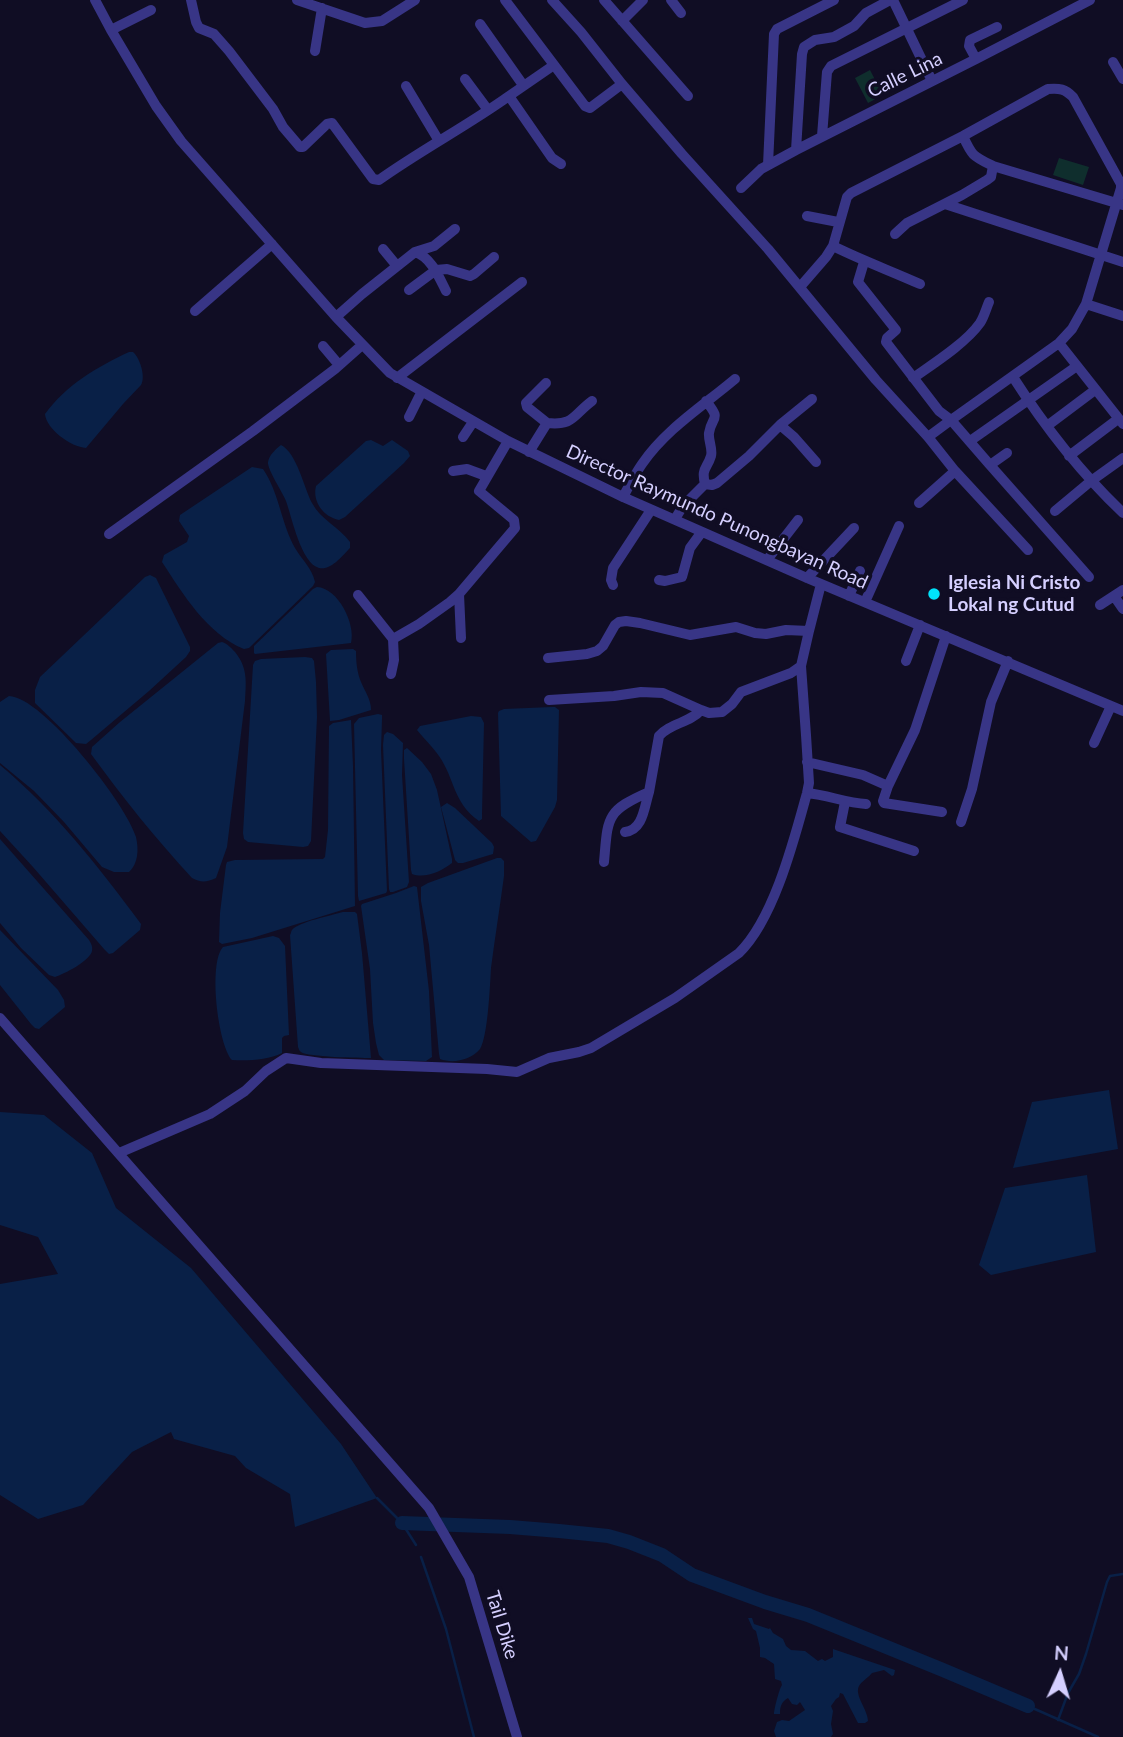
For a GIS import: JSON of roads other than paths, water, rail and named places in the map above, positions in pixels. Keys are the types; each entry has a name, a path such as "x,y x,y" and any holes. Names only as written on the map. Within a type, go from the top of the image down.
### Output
{"street":[{"name":"Director Raymundo Punongbayan Road","path":"95,0 156,106 181,141 336,317 397,378 529,452 701,533 1123,711"},
{"path":"191,0 200,28 214,34 229,51 300,147 327,124 332,123 376,180 554,65"},
{"path":"297,0 365,23 382,21 415,0"},
{"path":"505,0 585,106 590,108 622,84"},
{"path":"552,0 800,287 876,380 1028,550"},
{"path":"604,0 688,96"},
{"path":"622,22 643,0"},
{"path":"671,0 681,13"},
{"path":"768,164 774,34 777,29 834,0"},
{"path":"796,150 804,47 815,40 834,37 854,26 866,13 892,0 932,81"},
{"path":"822,136 828,68 963,0"},
{"name":"Calle Lina","path":"741,188 768,164 976,60 1085,1"},
{"path":"315,51 322,8"},
{"path":"111,30 151,10"},
{"path":"480,24 523,85"},
{"path":"976,60 969,46 970,40 997,27"},
{"path":"1113,62 1123,79"},
{"path":"465,79 488,110"},
{"path":"406,86 439,141"},
{"path":"800,287 833,246 838,222 851,193 1048,89 1066,90 1073,97 1121,184 1120,204 1100,255 1086,304 1072,329 1059,343 928,437"},
{"path":"509,96 552,158 561,164"},
{"path":"963,136 970,152 993,166 1120,204"},
{"path":"895,233 907,223 987,180 991,177 993,166"},
{"path":"945,204 1123,262"},
{"path":"807,216 838,222"},
{"path":"336,317 415,252 434,246 455,229"},
{"path":"195,311 272,244"},
{"path":"833,246 864,262 920,284"},
{"path":"383,249 397,266"},
{"path":"415,252 421,254 436,270 446,291"},
{"path":"409,290 436,270 447,268 471,275 494,257"},
{"path":"864,262 858,282 894,326 895,330 886,342 939,411 970,441 1089,577"},
{"path":"397,378 522,282"},
{"path":"913,378 975,330 984,317 989,302"},
{"path":"1086,304 1123,316"},
{"path":"1059,343 1121,422 1069,456"},
{"path":"109,534 253,431 362,345"},
{"path":"323,346 339,365"},
{"path":"970,441 1077,366"},
{"path":"1013,377 1069,456 1123,513"},
{"path":"623,497 653,449 735,379"},
{"path":"546,383 526,403 527,408 547,424 566,423 592,401"},
{"path":"1047,426 1095,390"},
{"path":"409,417 421,393"},
{"path":"705,484 718,483 812,399"},
{"path":"705,484 703,473 712,453 709,433 715,419 713,410 706,401"},
{"path":"463,437 473,422"},
{"path":"529,452 547,424"},
{"path":"780,425 816,462"},
{"path":"393,639 419,624 459,594 515,528 514,520 479,489 508,441"},
{"path":"990,465 1007,453"},
{"path":"1055,511 1123,458"},
{"path":"453,471 467,469 486,476"},
{"path":"919,503 955,471"},
{"path":"675,519 683,506 705,484"},
{"path":"613,585 612,568 651,510"},
{"path":"767,561 798,520"},
{"path":"864,602 899,526"},
{"path":"807,578 854,528"},
{"path":"659,580 682,577 690,548 701,533"},
{"path":"849,596 860,571"},
{"path":"119,1153 210,1114 245,1091 266,1071 286,1058 333,1064 517,1072 549,1058 591,1048 675,998 739,953 755,934 767,912 807,793 809,783 801,666 821,584"},
{"path":"1100,605 1118,593 1123,610"},
{"path":"459,594 461,638"},
{"path":"358,595 393,639 394,660 391,674"},
{"path":"548,657 597,651 615,625 626,621 690,635 736,626 766,634 786,629 809,631"},
{"path":"905,660 920,625"},
{"path":"942,812 883,801 915,730 946,636"},
{"path":"961,822 972,789 991,702 1008,662"},
{"path":"548,700 640,692 663,693 709,713 722,712 741,692 791,673 801,666"},
{"path":"1094,743 1111,706"},
{"path":"625,832 633,830 639,824 649,792 659,736 662,732 694,718 701,710"},
{"path":"807,762 863,775 888,786"},
{"path":"604,862 611,816 622,805 649,792"},
{"path":"807,793 866,804"},
{"path":"845,802 840,827 915,851"},
{"name":"Tail Dike","path":"0,1018 409,1483 440,1525 469,1577 517,1737"}],"water":[{"path":"129,352 136,355 140,363 143,373 141,385 86,448 60,436 46,420 45,414 53,404 83,378"},
{"path":"371,440 383,446 392,440 408,451 410,456 345,517 339,520 334,518 320,508 316,498 316,486 366,441"},
{"path":"281,445 296,463 316,509 350,542 350,548 328,567 319,568 307,558 286,501 268,465 273,452"},
{"path":"252,467 263,469 268,478 290,538 312,572 315,582 249,648 244,649 219,634 207,623 187,600 162,562 164,555 187,542 189,536 179,521 180,515"},
{"path":"150,575 156,578 190,651 149,691 91,740 86,744 76,743 35,703 35,690 40,677"},
{"path":"317,587 332,594 344,608 351,626 351,643 255,654 254,646"},
{"path":"222,642 235,652 242,664 246,681 245,701 227,847 216,878 201,881 192,878 166,848 91,754 92,747 120,722"},
{"path":"331,650 356,651 361,682 371,710 330,721 326,654"},
{"path":"305,657 314,661 316,682 311,841 308,846 303,847 248,842 243,833 253,665 261,659"},
{"path":"9,696 24,701 62,733 117,802 137,842 136,861 129,872 114,872 102,867 34,791 0,763 0,702"},
{"path":"555,707 559,710 557,800 536,841 531,842 501,816 498,713 504,709"},
{"path":"382,715 387,891 359,901 354,724 359,718"},
{"path":"471,716 481,717 484,723 482,819 479,821 459,799 439,756 417,730 420,726"},
{"path":"351,720 355,906 252,938 222,944 219,942 220,913 227,862 325,857 328,830 329,726"},
{"path":"387,732 403,743 402,775 409,882 407,887 393,892 389,889 383,745"},
{"path":"407,748 431,774 452,859 448,866 428,875 412,874 411,870 404,759 404,750"},
{"path":"0,765 39,801 75,840 141,924 140,930 113,953 109,954 104,949 0,831"},
{"path":"447,803 492,843 493,854 463,863 455,860 441,807"},
{"path":"0,839 89,940 92,951 87,959 76,967 55,977 49,975 0,923"},
{"path":"497,858 504,861 504,876 483,1042 476,1053 467,1058 456,1061 440,1059 421,887"},
{"path":"417,887 429,991 432,1057 426,1061 384,1060 379,1055 373,1023 370,969 361,906"},
{"path":"343,912 357,914 371,1058 305,1054 299,1051 298,1047 290,935 292,930 301,924"},
{"path":"0,930 58,990 64,1000 65,1007 39,1029 31,1024 0,985"},
{"path":"273,936 279,938 285,946 289,1035 282,1038 282,1053 258,1060 232,1060 219,1022 216,969 219,956 223,947"},
{"path":"1109,1090 1118,1149 1013,1168 1032,1102"},
{"path":"0,1112 44,1115 92,1153 116,1208 191,1268 341,1444 377,1498 295,1527 290,1494 246,1468 235,1456 174,1439 171,1432 132,1452 83,1505 38,1519 0,1495 0,1284 58,1274 38,1237 0,1225"},
{"path":"1087,1175 1096,1252 991,1275 979,1265 1005,1188"},
{"path":"748,1618 752,1618 754,1624 770,1628 791,1650 805,1651 818,1661 833,1657 833,1649 895,1670 892,1676 884,1670 872,1673 859,1686 858,1694 868,1721 858,1723 840,1693 831,1706 831,1737 776,1737 774,1731 777,1722 789,1721 805,1710 800,1702 797,1705 792,1704 788,1698 781,1705 780,1714 774,1714 781,1681 775,1679 774,1664 760,1657 756,1631"}],"waterway":[{"path":"377,1498 402,1523 416,1545"},
{"path":"402,1523 559,1531 608,1536 629,1542 662,1555 692,1575 808,1615 1028,1706"},
{"path":"421,1557 446,1629 474,1737"},
{"path":"1058,1720 1068,1693 1079,1674 1107,1582 1110,1576 1123,1574"},
{"path":"1028,1706 1098,1737"}],"place":[{"name":"Iglesia Ni Cristo Lokal ng Cutud","path":"934,594"}]}
